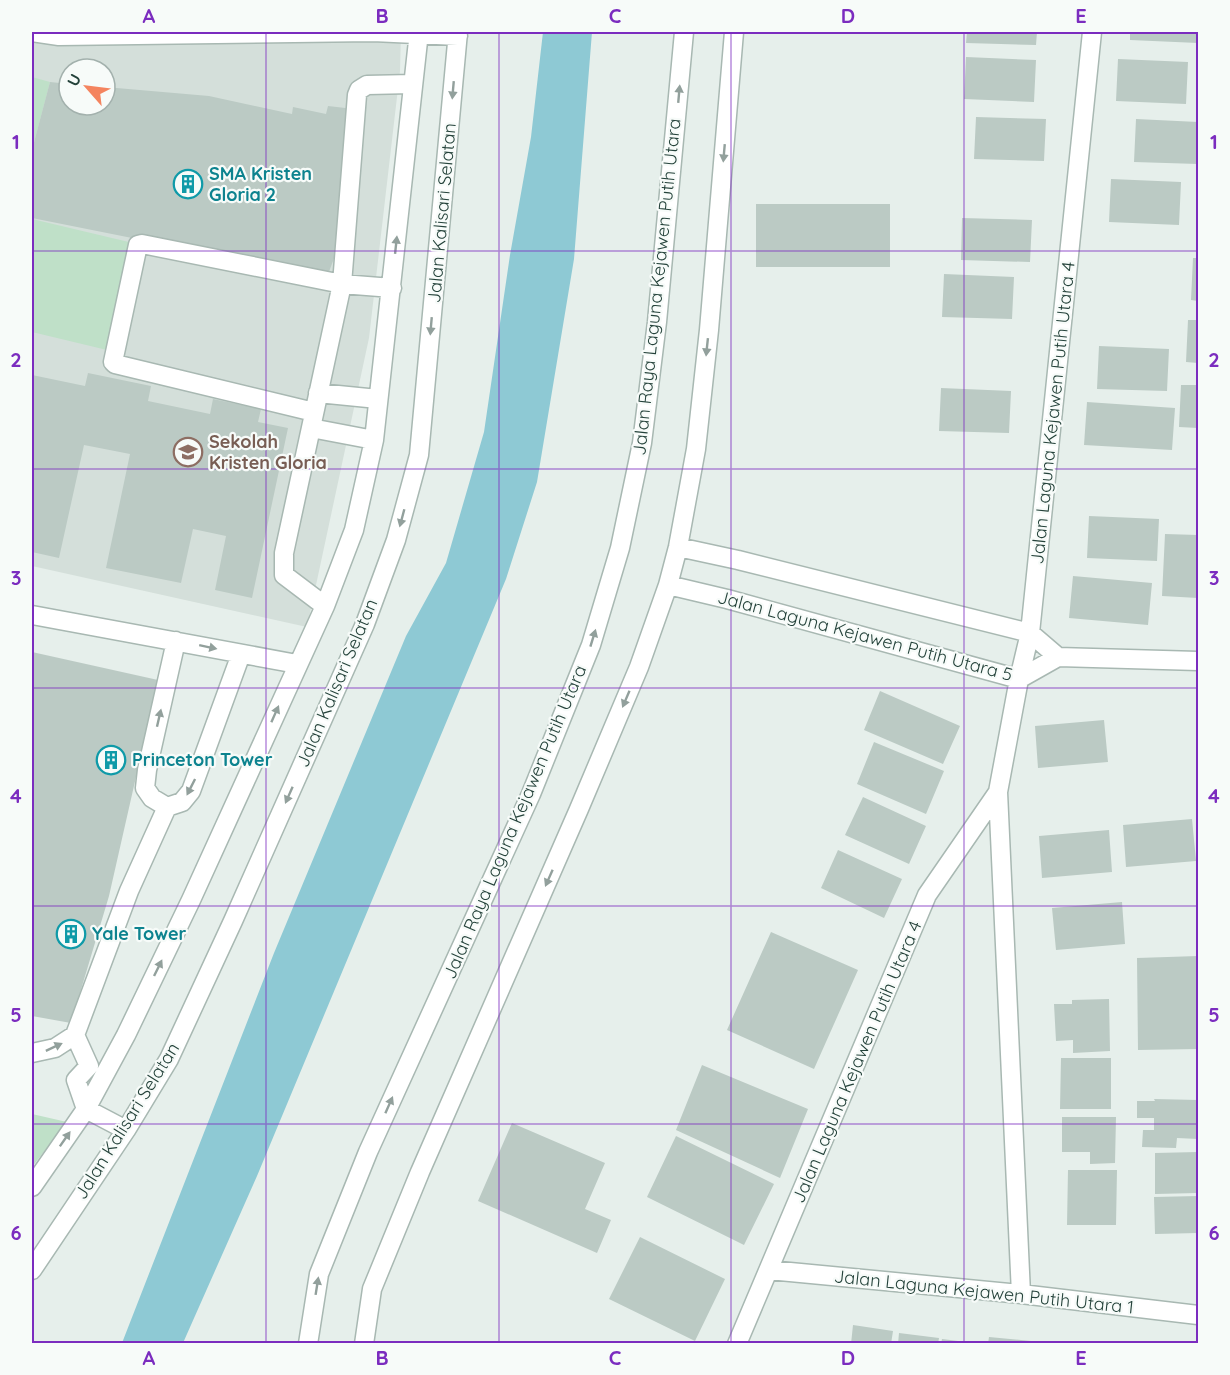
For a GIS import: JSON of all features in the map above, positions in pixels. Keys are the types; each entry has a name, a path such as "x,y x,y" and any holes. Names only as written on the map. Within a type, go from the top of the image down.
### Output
{"street":[{"name":"Jalan Kalisari Selatan","path":"32,32 58,36 373,32 458,34 419,455 396,540 365,624 169,1059 126,1130 32,1270"},
{"path":"32,1187 86,1109 126,1035 191,900 325,606 354,530 374,440 419,32"},
{"name":"Jalan Raya Laguna Kejawen Putih Utara","path":"308,1344 319,1274 368,1152 531,794 591,645 620,548 642,442 649,388 684,32"},
{"path":"364,1344 372,1289 420,1172 635,678 668,585 678,547 696,449 709,330 734,32"},
{"name":"Jalan Laguna Kejawen Putih Utara 4","path":"1021,1294 998,792 1030,633 1092,32"},
{"path":"325,606 284,575 284,553 342,284 357,95 359,90 367,85 412,84"},
{"path":"374,440 113,362 138,245 342,284 392,288"},
{"path":"318,393 378,399"},
{"path":"678,547 1030,633 1058,657 1198,661"},
{"name":"Jalan Laguna Kejawen Putih Utara 5","path":"668,585 728,599 1019,679 1058,657"},
{"path":"32,615 297,664"},
{"path":"168,807 152,798 145,788 176,640"},
{"path":"32,1053 55,1048 75,1035 129,891 168,807 182,802 191,791 241,654"},
{"name":"Jalan Laguna Kejawen Putih Utara 4","path":"737,1344 927,895 998,792"},
{"path":"75,1035 89,1066 76,1080 86,1109 126,1130"},
{"name":"Jalan Laguna Kejawen Putih Utara 1","path":"770,1270 1021,1294 1198,1315"}],"shaded area":[{"name":"Sekolah Kristen Gloria","path":"32,32 401,32 400,71 369,338 307,627 32,566"}],"green space":[{"path":"32,77 50,82 32,150"},
{"path":"32,219 133,243 107,350 32,332"},
{"path":"32,1114 67,1122 32,1167"}],"water":[{"path":"543,32 592,32 574,259 537,482 506,579 257,1176 183,1343 122,1343 274,953 406,636 446,563 484,432 510,255 531,137"}],"building":[{"path":"967,32 1037,32 1036,45 966,43"},
{"path":"1130,32 1198,32 1198,43 1130,40"},
{"path":"966,57 1036,60 1034,102 964,99"},
{"path":"1118,59 1188,62 1186,104 1116,101"},
{"name":"SMA Kristen Gloria 2","path":"50,82 57,83 57,117 117,117 117,88 209,96 292,114 293,107 326,114 328,106 354,109 339,245 327,277 32,218 32,150"},
{"path":"976,117 1046,119 1044,161 974,159"},
{"path":"1136,119 1198,122 1198,164 1134,162"},
{"path":"1111,179 1181,182 1179,225 1109,222"},
{"path":"756,204 890,204 890,267 756,267"},
{"path":"962,218 1032,220 1030,262 961,260"},
{"path":"1193,258 1198,258 1198,301 1191,300"},
{"path":"944,274 1014,277 1012,319 942,317"},
{"path":"1188,320 1198,320 1198,363 1186,362"},
{"path":"1099,346 1169,349 1167,391 1097,389"},
{"path":"88,373 151,386 148,401 210,414 213,399 261,409 258,422 288,428 252,598 215,590 226,536 193,529 181,583 106,568 130,454 84,445 59,558 32,552 32,375 85,386"},
{"path":"1181,385 1198,385 1198,428 1179,427"},
{"path":"941,388 1011,391 1009,433 939,431"},
{"path":"1087,402 1175,408 1172,450 1084,445"},
{"path":"1089,516 1159,519 1157,561 1087,558"},
{"path":"1165,534 1198,535 1198,598 1162,596"},
{"path":"1073,576 1152,583 1148,625 1069,618"},
{"path":"32,652 158,680 109,896 71,1023 32,1016"},
{"path":"880,691 960,726 943,764 864,730"},
{"path":"1104,720 1108,762 1038,768 1035,726"},
{"path":"874,742 944,771 926,814 857,784"},
{"path":"863,797 926,826 909,864 845,835"},
{"path":"1192,819 1196,861 1126,867 1123,825"},
{"path":"1109,830 1112,872 1042,878 1039,836"},
{"path":"838,850 902,879 884,918 821,888"},
{"path":"1122,902 1125,944 1056,950 1052,908"},
{"path":"771,932 858,970 814,1069 727,1030"},
{"path":"1198,956 1198,1049 1138,1050 1137,958"},
{"path":"1109,999 1110,1051 1073,1053 1073,1040 1056,1041 1054,1004 1072,1004 1072,1000"},
{"path":"1061,1058 1111,1058 1111,1109 1060,1109"},
{"path":"702,1065 808,1109 780,1178 676,1130"},
{"path":"1154,1099 1198,1100 1198,1139 1177,1138 1176,1148 1142,1147 1143,1130 1154,1130 1154,1118 1137,1118 1137,1101 1155,1101"},
{"path":"1062,1117 1116,1117 1115,1163 1090,1164 1090,1152 1062,1152"},
{"path":"512,1123 605,1163 585,1209 611,1220 597,1253 478,1201"},
{"path":"676,1136 774,1184 744,1245 647,1197"},
{"path":"1198,1152 1198,1193 1155,1194 1155,1153"},
{"path":"1068,1170 1117,1170 1116,1225 1067,1225"},
{"path":"1198,1196 1198,1233 1155,1234 1154,1197"},
{"path":"640,1237 725,1279 695,1341 609,1299"},
{"path":"853,1325 893,1331 891,1344 851,1344"},
{"path":"899,1333 939,1338 938,1344 898,1344"},
{"path":"989,1337 1031,1341 1030,1344 988,1344"},
{"path":"942,1339 966,1342 966,1344 941,1344"}],"place":[{"name":"SMA Kristen Gloria 2","path":"188,184"},
{"name":"Sekolah Kristen Gloria","path":"188,452"},
{"name":"Princeton Tower","path":"111,760"},
{"name":"Yale Tower","path":"71,934"}]}
